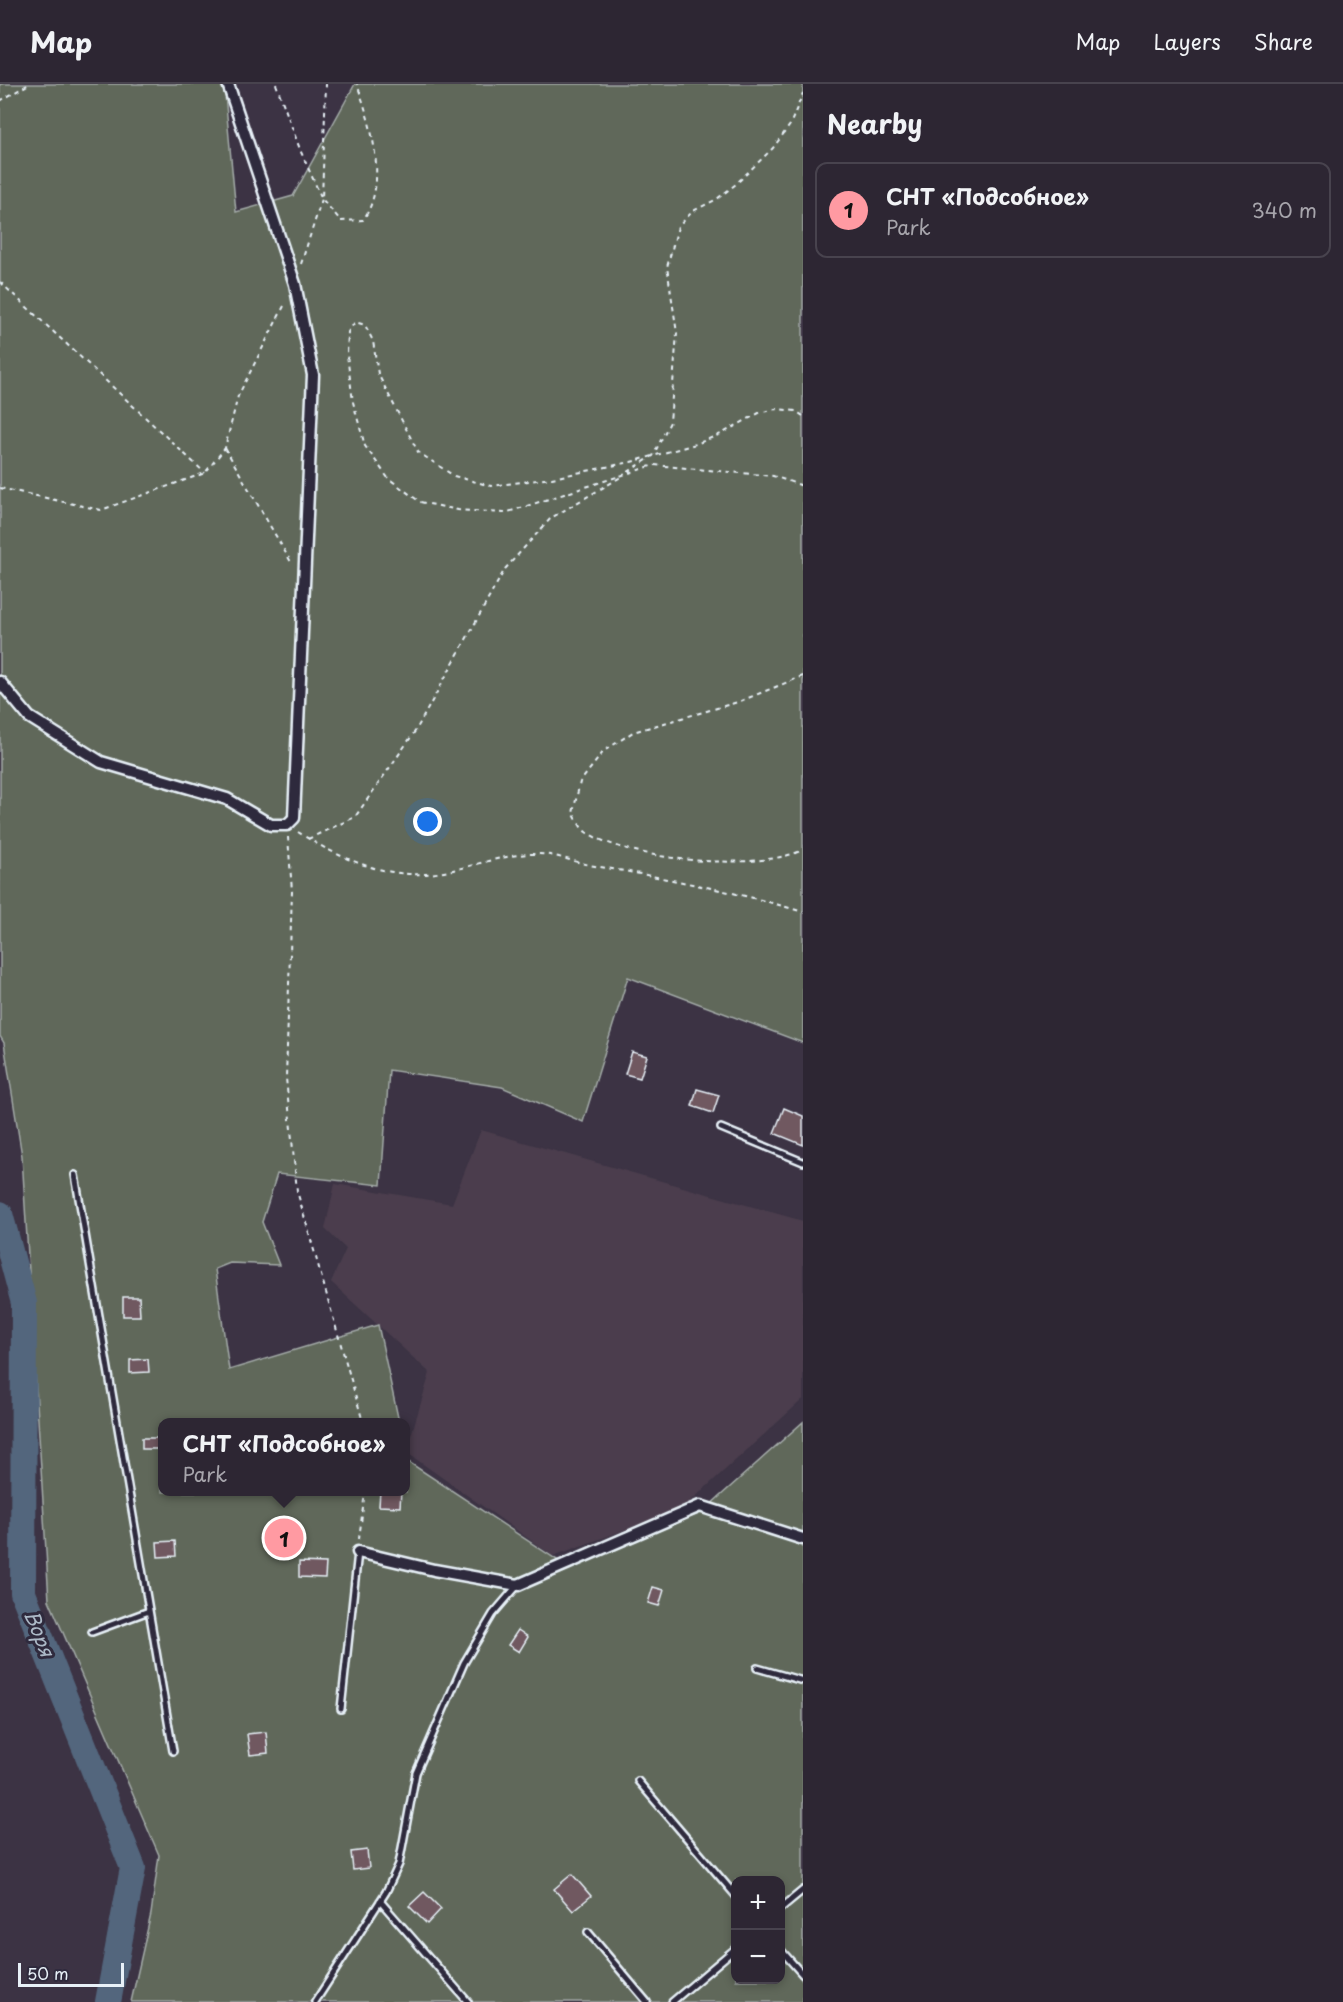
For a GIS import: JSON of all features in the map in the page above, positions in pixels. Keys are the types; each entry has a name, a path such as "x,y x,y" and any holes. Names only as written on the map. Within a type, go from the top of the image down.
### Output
{"street":[{"path":"0,682 29,717 101,762 227,799 271,825 287,825 294,818 313,375 295,284 228,84"},
{"path":"358,1552 434,1570 518,1585 700,1506 803,1539"}],"lane":[{"path":"721,1128 803,1162"},
{"path":"75,1175 173,1751"},
{"path":"341,1709 358,1552"},
{"path":"315,2002 380,1901 399,1864 416,1773 464,1663 493,1614 518,1585"},
{"path":"92,1632 149,1611"},
{"path":"757,1668 803,1681"},
{"path":"638,1781 731,1891"},
{"path":"785,1906 803,1890"},
{"path":"380,1901 468,2002"},
{"path":"588,1932 647,2002"},
{"path":"672,2002 731,1951"},
{"path":"785,1955 803,1975"}],"path":[{"path":"0,101 29,84"},
{"path":"276,84 301,152 322,199 341,221 363,220 373,207 377,183 372,141 357,84"},
{"path":"0,488 101,510 205,473 225,448 238,396 295,284 322,199 326,84"},
{"path":"308,839 356,817 416,730 505,569 551,518 653,456 670,422 677,333 667,267 678,227 693,211 717,199 736,184 772,148 790,124 803,93"},
{"path":"0,282 205,473"},
{"path":"803,416 796,411 776,409 759,413 721,434 653,456 552,478 491,486 454,476 418,452 378,374 373,341 365,325 355,322 348,332 347,355 352,402 365,446 388,478 420,502 458,510 505,513 654,465 773,476 803,486"},
{"path":"225,448 293,565"},
{"path":"803,676 738,702 633,732 604,751 580,782 573,813 584,831 653,855 694,860 765,860 803,850"},
{"path":"287,825 324,850 389,872 426,874 514,856 539,854 760,898 803,912"},
{"path":"287,825 292,891 286,1078 297,1191 362,1418"},
{"path":"358,1552 364,1496"}],"shaded area":[{"path":"481,1130 803,1221 803,1399 682,1509 553,1556 410,1455 410,1439 430,1373 331,1282 346,1249 325,1229 335,1184 452,1204"}],"green space":[{"path":"0,84 224,84 236,212 293,196 355,84 803,84 803,1043 628,977 583,1122 502,1087 389,1070 381,1185 277,1174 262,1222 279,1265 230,1263 215,1269 229,1370 378,1325 398,1418 158,1418 158,1496 410,1496 410,1463 560,1562 701,1513 803,1422 803,2002 131,2002 151,1914 159,1855 49,1600 22,1156 4,1043 0,1036"}],"building":[{"path":"632,1052 647,1056 640,1078 625,1074"},
{"path":"697,1089 719,1095 713,1113 692,1106"},
{"path":"784,1108 803,1116 803,1145 774,1133"},
{"path":"123,1297 139,1297 140,1316 123,1316"},
{"path":"148,1359 149,1372 130,1373 130,1360"},
{"path":"142,1438 158,1438 158,1449 142,1449"},
{"path":"380,1496 401,1496 400,1507 379,1506"},
{"path":"175,1541 176,1556 158,1557 157,1542"},
{"path":"299,1562 326,1563 325,1578 299,1577"},
{"path":"653,1587 664,1590 659,1606 648,1603"},
{"path":"518,1630 528,1637 519,1652 508,1645"},
{"path":"266,1732 268,1753 250,1755 247,1734"},
{"path":"367,1850 369,1868 353,1870 351,1852"},
{"path":"572,1874 591,1896 573,1911 554,1889"},
{"path":"424,1892 441,1909 427,1924 409,1906"}],"waterway":[{"name":"Воря","path":"0,1214 24,1303 23,1593 133,1868 108,2002"}],"place":[{"name":"СНТ «Подсобное»","path":"284,1538"}]}
